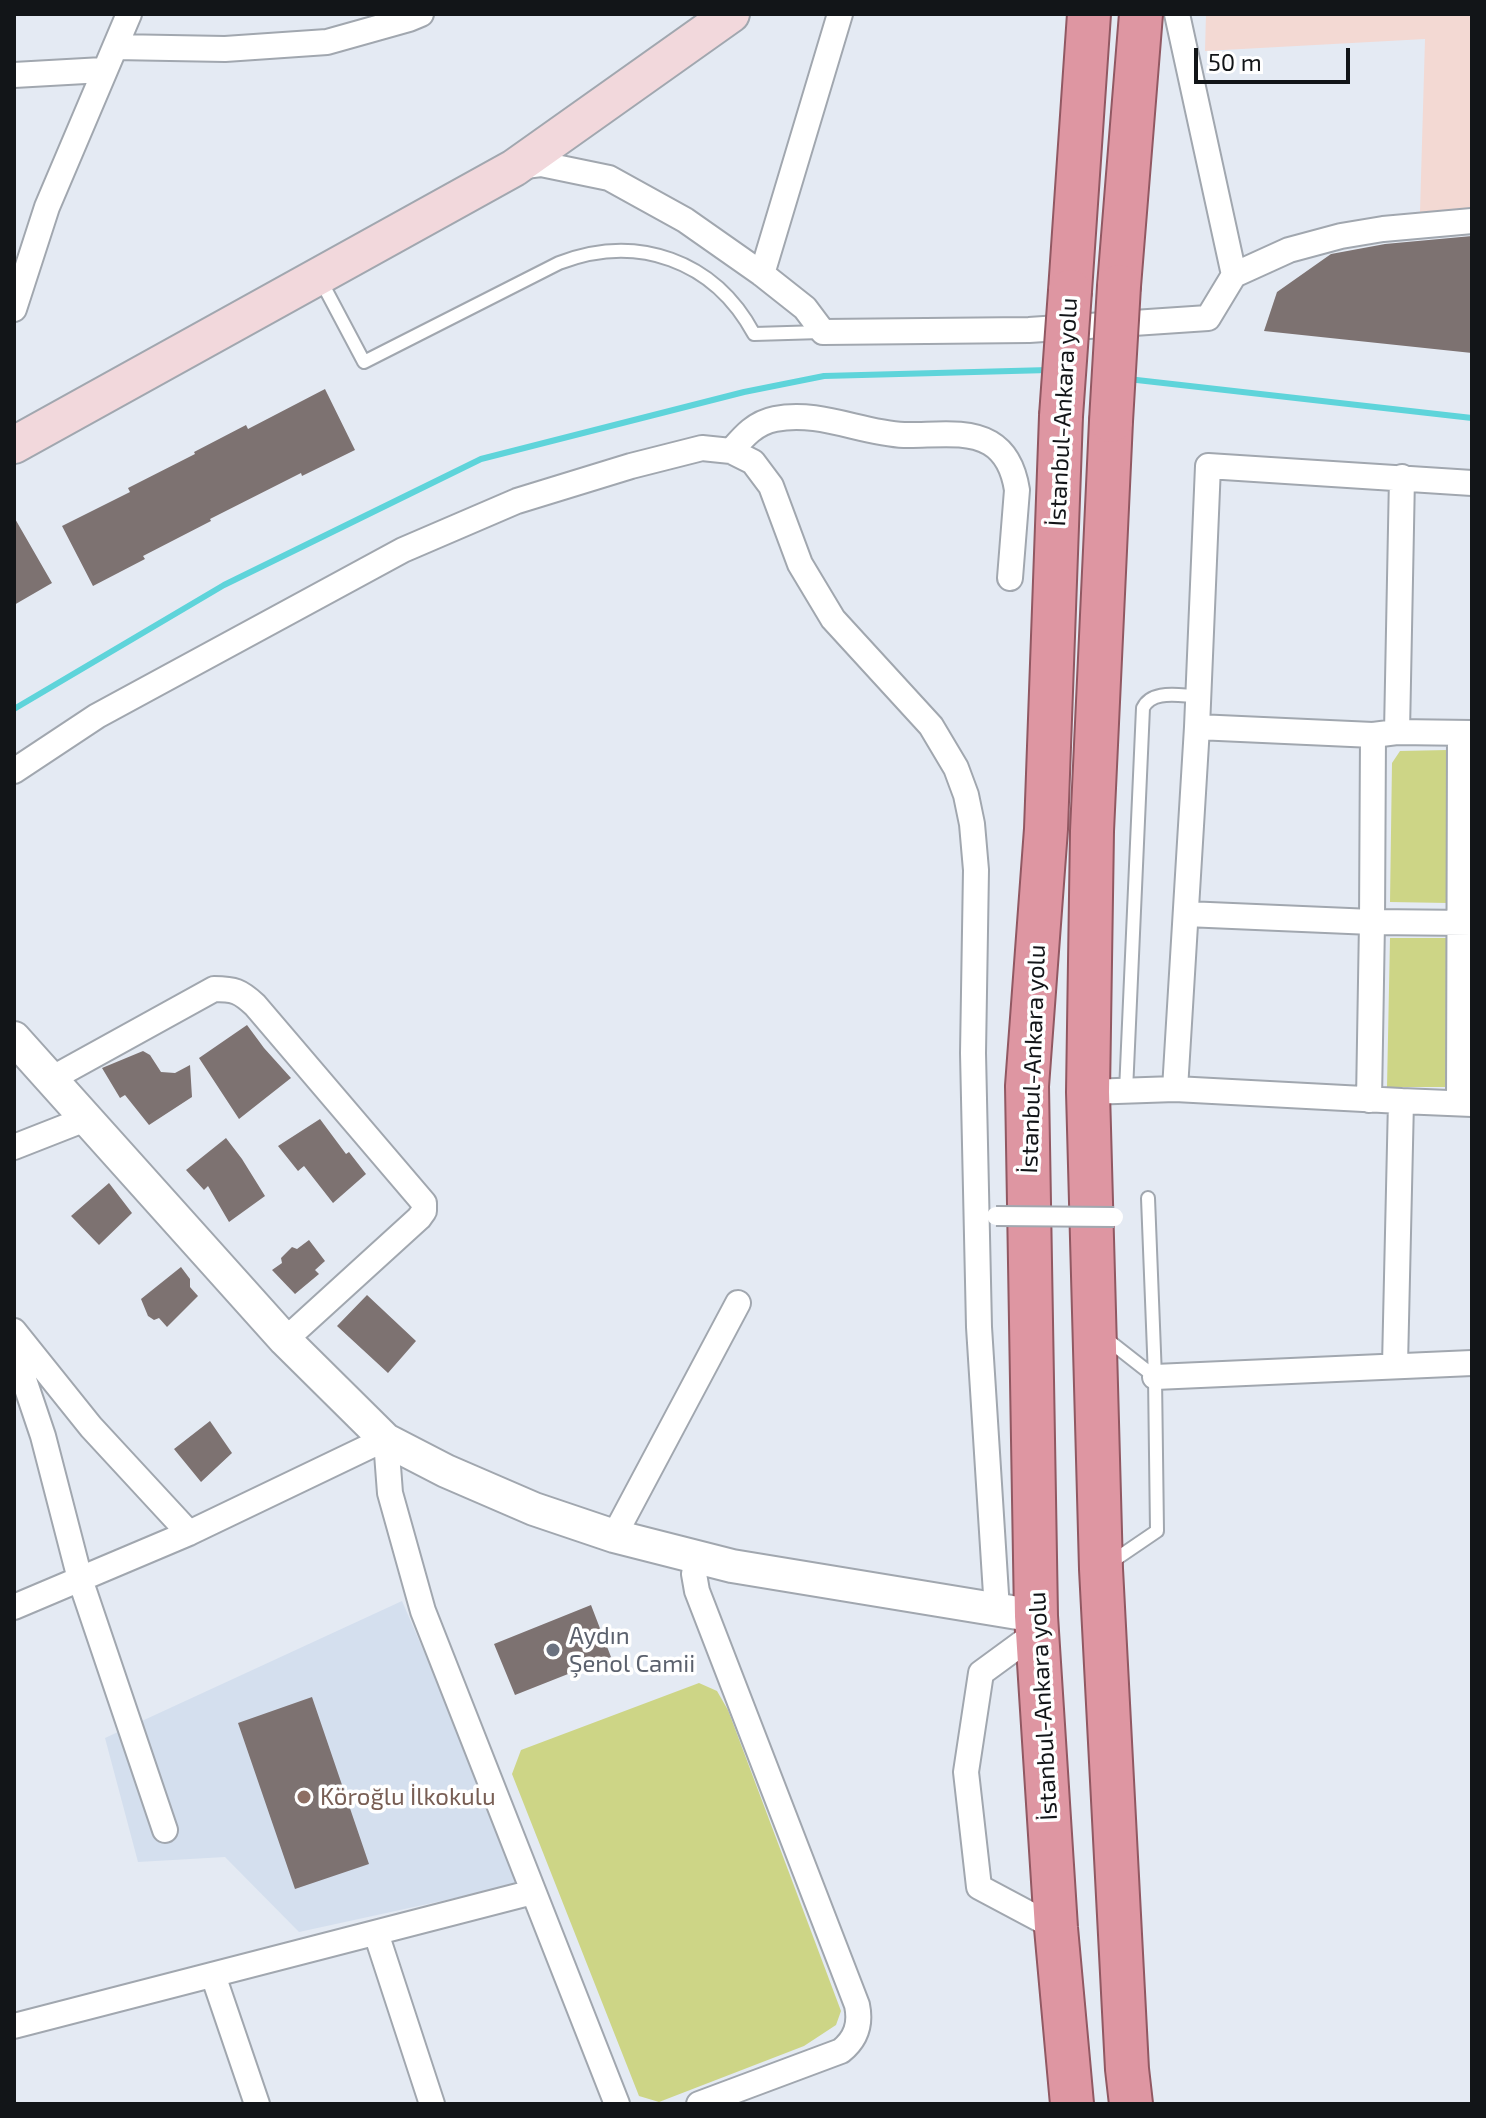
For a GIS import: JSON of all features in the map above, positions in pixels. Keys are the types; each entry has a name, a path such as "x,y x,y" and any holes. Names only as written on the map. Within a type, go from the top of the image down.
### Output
{"highway":[{"name":"İstanbul-Ankara yolu","path":"1072,2104 1023,1619 1027,1086 1046,829 1061,416 1089,14"},
{"name":"İstanbul-Ankara yolu","path":"1131,2104 1101,1569 1094,1329 1107,1092 1092,831 1119,286 1141,14"}],"main road":[{"path":"14,445 514,168 731,14"}],"street":[{"path":"14,309 47,207 129,14"},
{"path":"115,47 225,49 327,42 421,14"},
{"path":"762,274 840,14"},
{"path":"1177,14 1234,275"},
{"path":"14,75 103,70"},
{"path":"514,168 541,164 609,178 685,220 762,274 805,308 823,332 1029,330 1208,318 1234,275 1289,250 1383,229 1472,221"},
{"path":"731,451 750,429 787,417 811,417 900,435 960,435 981,439 998,449 1015,478 1017,490 1010,578"},
{"path":"14,771 97,716 403,550 517,501 702,448 731,451 753,462 771,486 800,564 833,619 931,726 956,768 972,824 976,870 973,1053 979,1327 1023,1619 981,1673 966,1772 979,1887 1056,1928"},
{"path":"1175,1089 1197,727 1208,466 1472,483"},
{"path":"1369,1100 1372,922 1402,477"},
{"path":"1107,1092 1175,1089 1466,1103 1466,733 1197,727"},
{"path":"1186,914 1466,923"},
{"path":"51,1079 214,989 232,989 245,995 255,1005 424,1203 424,1211 419,1218 285,1340"},
{"path":"14,1038 285,1340 386,1439 446,1471 534,1509 614,1536 732,1566 1023,1619"},
{"path":"1395,1365 1401,1101"},
{"path":"14,1147 88,1118"},
{"path":"996,1216 1114,1217"},
{"path":"614,1536 738,1303"},
{"path":"14,1331 91,1427 189,1533"},
{"path":"14,1350 43,1436 80,1579 165,1830"},
{"path":"1155,1377 1472,1363"},
{"path":"14,1607 189,1533 386,1439"},
{"path":"386,1439 390,1493 423,1611 617,2104"},
{"path":"697,1557 694,1574 697,1591 857,2005 859,2020 854,2037 841,2051 699,2104"},
{"path":"14,2026 533,1892"},
{"path":"376,1933 432,2104"},
{"path":"213,1975 257,2104"}],"lane":[{"path":"319,276 364,362 559,263 579,255 616,250 633,250 665,257 698,272 734,302 754,334 823,332"},
{"path":"1107,1092 1143,708 1154,696 1198,696"},
{"path":"1101,1569 1157,1531 1148,1198"},
{"path":"1094,1329 1155,1377"}],"shaded area":[{"path":"1206,14 1472,14 1472,208 1420,212 1425,39 1205,51"},
{"name":"Köroğlu İlkokulu","path":"402,1601 524,1883 299,1932 225,1857 138,1862 105,1738"}],"green space":[{"path":"1448,750 1448,903 1390,902 1392,763 1400,751"},
{"path":"1390,938 1449,938 1448,1087 1387,1087"},
{"path":"699,1683 717,1691 728,1710 841,2011 836,2025 804,2046 659,2102 639,2096 512,1774 521,1750"}],"building":[{"path":"1472,236 1472,353 1264,331 1277,292 1331,254 1385,244"},
{"path":"325,389 355,450 302,476 301,473 210,519 143,556 145,559 93,586 62,526 130,492 128,488 194,452 246,425 248,429"},
{"path":"14,517 52,583 14,605"},
{"path":"247,1025 291,1078 239,1119 199,1058"},
{"path":"143,1051 150,1055 161,1072 175,1073 190,1065 192,1097 149,1125 125,1095 120,1098 102,1068"},
{"path":"320,1119 346,1154 349,1152 366,1174 333,1203 304,1166 298,1171 278,1146"},
{"path":"226,1138 265,1196 229,1222 208,1186 204,1190 186,1170"},
{"path":"109,1183 132,1213 99,1245 71,1216"},
{"path":"309,1240 325,1261 315,1270 319,1274 295,1294 272,1270 282,1263 281,1258 292,1247 297,1249"},
{"path":"181,1267 198,1296 167,1327 159,1318 154,1320 148,1316 141,1299"},
{"path":"367,1295 416,1341 388,1373 337,1326"},
{"path":"210,1421 232,1453 201,1482 174,1449"},
{"name":"Aydın Şenol Camii","path":"591,1605 611,1657 515,1695 494,1644"},
{"path":"312,1697 369,1864 295,1889 238,1723"}],"waterway":[{"path":"14,709 224,585 481,459 744,392 824,376 1049,370"},
{"path":"1128,379 1472,418"}],"place":[{"name":"Aydın Şenol Camii","path":"553,1650"},
{"name":"Köroğlu İlkokulu","path":"304,1797"}]}
